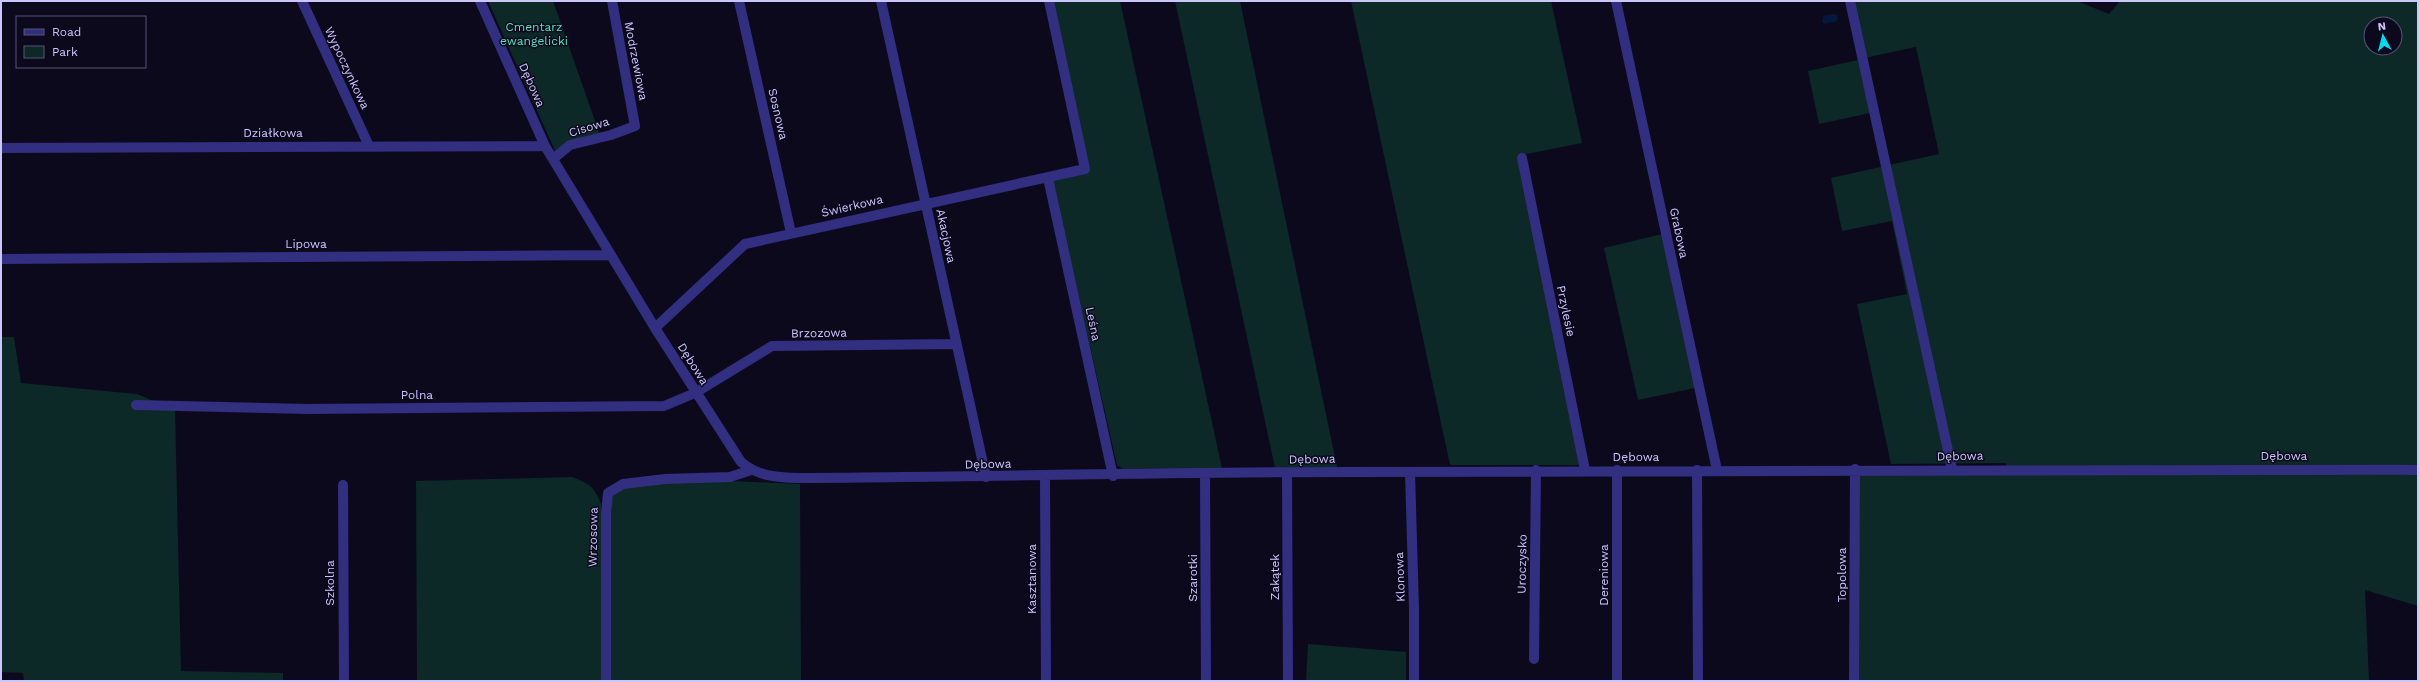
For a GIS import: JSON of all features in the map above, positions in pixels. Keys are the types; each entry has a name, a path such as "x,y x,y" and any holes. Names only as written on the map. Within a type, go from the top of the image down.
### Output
{"street":[{"name":"Wypoczynkowa","path":"302,1 369,146"},
{"name":"Dębowa","path":"480,1 545,146 610,255 695,393 741,462 751,470 768,476 795,478 986,477 1536,470 2418,470"},
{"name":"Modrzewiowa","path":"612,1 635,126"},
{"name":"Sosnowa","path":"739,1 791,234"},
{"name":"Akacjowa","path":"881,1 986,477"},
{"name":"Świerkowa","path":"655,328 745,244 925,203 1085,169 1049,1"},
{"name":"Grabowa","path":"1616,1 1717,470"},
{"path":"1850,1 1952,469"},
{"name":"Cisowa","path":"553,160 570,145 611,135 635,126"},
{"name":"Działkowa","path":"1,148 545,146"},
{"name":"Przylesie","path":"1522,158 1586,470"},
{"name":"Leśna","path":"1048,178 1113,476"},
{"name":"Lipowa","path":"1,259 610,255"},
{"name":"Brzozowa","path":"695,393 772,346 956,344"},
{"name":"Polna","path":"136,405 308,409 664,406 695,393"},
{"name":"Topolowa","path":"1854,681 1855,469"},
{"name":"Wrzosowa","path":"606,681 606,513 608,493 623,484 665,479 730,478 751,470"},
{"name":"Uroczysko","path":"1534,658 1536,470"},
{"name":"Dereniowa","path":"1617,470 1617,681"},
{"path":"1697,470 1698,681"},
{"name":"Klonowa","path":"1410,472 1414,608 1414,681"},
{"name":"Zakątek","path":"1287,473 1288,681"},
{"name":"Szarotki","path":"1206,474 1206,681"},
{"name":"Kasztanowa","path":"1045,476 1046,681"},
{"name":"Szkolna","path":"343,485 344,681"}],"green space":[{"name":"Cmentarz ewangelicki","path":"488,1 553,1 600,135 556,153"},
{"path":"1052,1 1120,1 1222,468 1123,469 1117,465 1052,178 1087,170"},
{"path":"1175,1 1240,1 1337,467 1275,468"},
{"path":"1351,1 1551,1 1582,143 1517,156 1582,462 1578,465 1450,465"},
{"path":"1852,1 2077,1 2109,14 2120,1 2418,1 2418,606 2365,590 2369,681 1857,681 1856,473 2009,473 2006,463 1891,464 1857,304 1907,294 1892,221 1842,231 1831,178 1939,154 1916,47 1864,58"},
{"path":"1858,60 1870,113 1819,124 1808,71"},
{"path":"1662,234 1695,388 1638,400 1604,248"},
{"path":"1,337 14,337 21,383 137,394 175,410 181,671 283,673 283,681 24,681 23,673 1,672"},
{"path":"572,477 591,486 601,504 602,681 417,681 416,481"},
{"path":"731,481 800,484 801,681 607,681 611,500 615,492 638,484"},
{"path":"1308,644 1406,652 1406,681 1306,681"}],"water":[{"path":"1833,14 1838,16 1837,21 1825,24 1822,22 1823,16"}]}
